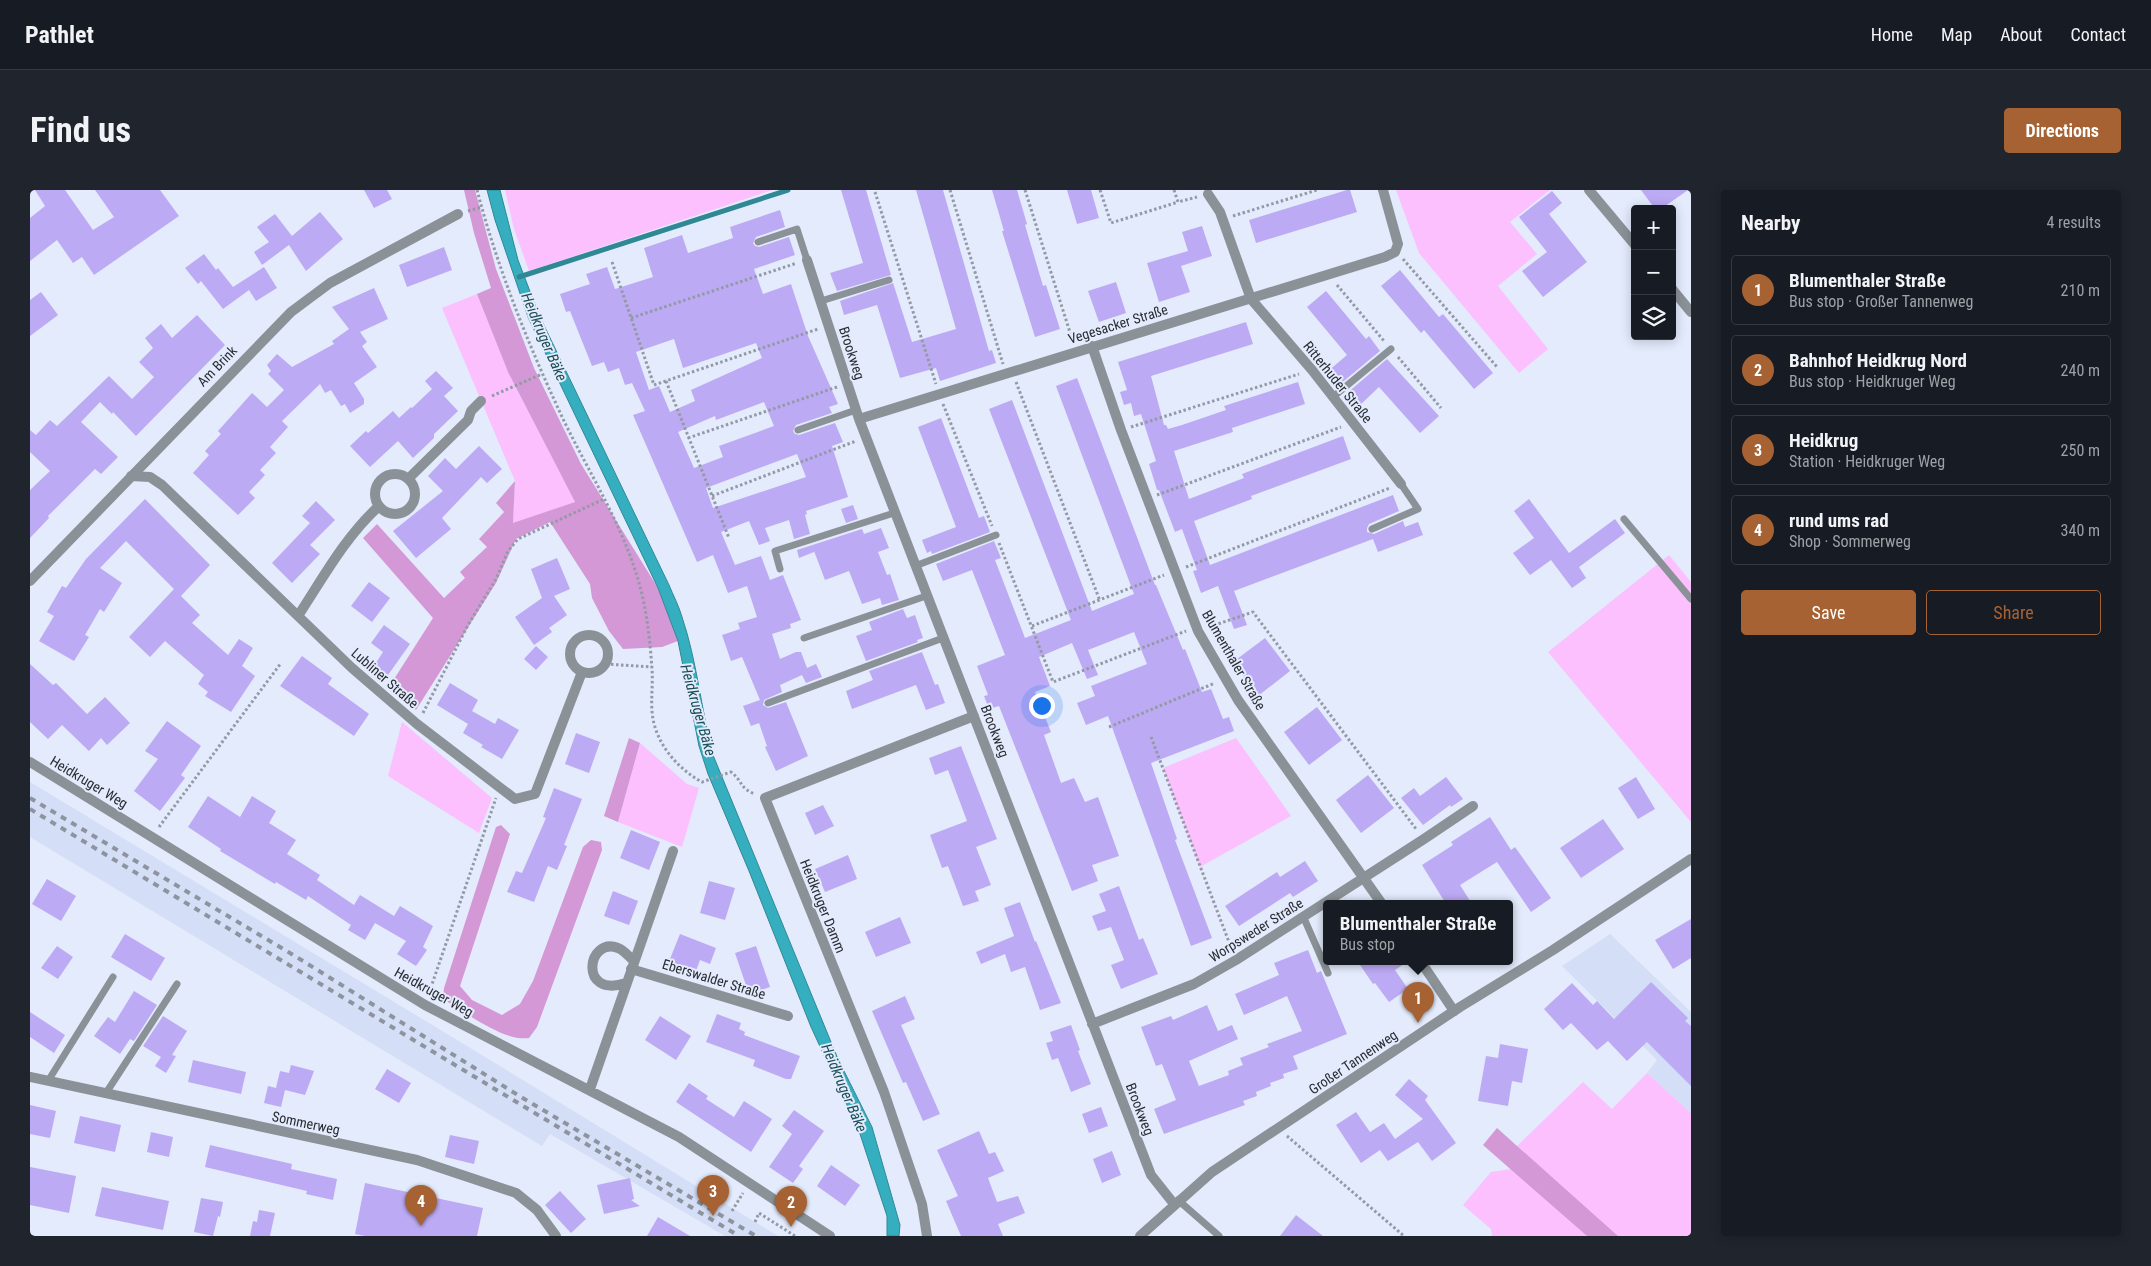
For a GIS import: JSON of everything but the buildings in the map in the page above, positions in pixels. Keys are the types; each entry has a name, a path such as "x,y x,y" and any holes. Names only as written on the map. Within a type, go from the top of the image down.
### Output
{"street":[{"path":"1383,190 1396,231 1398,244 1390,255"},
{"path":"1589,190 1631,240"},
{"path":"1207,192 1220,212 1251,299"},
{"name":"Am Brink","path":"30,580 291,312 338,279 458,214"},
{"name":"Vegesacker Straße","path":"857,414 939,394 1390,255"},
{"name":"Brookweg","path":"807,260 857,414 894,513 1151,1175 1176,1202"},
{"path":"1676,294 1691,312"},
{"name":"Ritterhuder Straße","path":"1251,299 1312,370 1401,484"},
{"name":"Blumenthaler Straße","path":"1092,346 1121,430 1197,629 1238,700 1379,900"},
{"path":"408,479 468,420 471,411 481,401"},
{"path":"395,474 408,479 414,488 415,495 409,507 396,514 388,512 379,506 375,496 376,488 383,478 395,474"},
{"name":"Lubliner Straße","path":"131,476 150,477 162,484 352,668 417,724 515,800 535,794 582,672"},
{"path":"298,616 351,535 361,522 379,506"},
{"path":"588,634 601,639 608,650 606,664 596,672 582,672 572,664 570,657 571,645 581,636 588,634"},
{"path":"765,798 974,716"},
{"name":"Heidkruger Weg","path":"30,762 425,1005 590,1089 679,1137 830,1236"},
{"name":"Heidkruger Damm","path":"765,798 884,1092 922,1204 927,1236"},
{"name":"Worpsweder Straße","path":"1328,900 1424,840 1473,806"},
{"path":"590,1089 673,851"},
{"name":"Großer Tannenweg","path":"1140,1236 1212,1172 1454,1011 1553,950 1691,859"},
{"name":"Worpsweder Straße","path":"1092,1024 1194,984 1236,960 1323,903"},
{"path":"626,983 612,986 598,982 592,969 592,962 598,951 611,947 623,951 632,965"},
{"name":"Eberswalder Straße","path":"632,965 788,1016"},
{"path":"1423,965 1454,1011"},
{"name":"Sommerweg","path":"30,1077 417,1160 516,1193 537,1210 556,1236"}],"lane":[{"path":"758,242 797,229 807,260"},
{"path":"821,301 889,280"},
{"path":"1333,398 1391,349"},
{"path":"798,430 857,414"},
{"path":"1372,529 1418,510 1401,484"},
{"path":"780,569 775,551 894,513"},
{"path":"1624,519 1691,599"},
{"path":"915,566 996,534"},
{"path":"804,638 926,596"},
{"path":"768,703 943,638"},
{"path":"1303,916 1323,962"},
{"path":"1324,965 1328,973"},
{"path":"48,1081 113,977"},
{"path":"106,1093 177,984"},
{"path":"1176,1202 1219,1236"}],"path":[{"path":"477,190 488,227 542,374 622,534 640,584 652,667 652,711 657,734 679,765 702,782 730,772 735,775 744,790 765,798"},
{"path":"950,190 1009,372 1100,600"},
{"path":"1025,190 1076,351"},
{"path":"1100,190 1110,223 1207,192"},
{"path":"1174,190 1178,202"},
{"path":"1222,219 1317,190"},
{"path":"875,192 939,394 1053,682 1197,629 1253,612 1424,840"},
{"path":"1390,255 1407,262 1497,367"},
{"path":"631,318 807,260"},
{"path":"612,262 654,385 828,325"},
{"path":"1121,430 1312,370"},
{"path":"481,401 542,374"},
{"path":"666,381 729,538"},
{"path":"688,438 848,384"},
{"path":"1147,499 1353,423"},
{"path":"712,496 866,438"},
{"path":"1032,626 1401,484"},
{"path":"417,724 468,625 496,579 512,545 518,539 533,531 604,499"},
{"path":"152,836 281,663"},
{"path":"606,664 652,667"},
{"path":"1109,727 1226,679"},
{"path":"1151,736 1236,960"},
{"path":"425,1005 500,788"},
{"path":"1280,1128 1293,1143 1404,1236"},
{"path":"1287,1138 1295,1132"},
{"path":"732,1211 740,1198"},
{"path":"755,1222 760,1214 795,1236"}],"shaded area":[{"path":"464,190 475,190 496,269 534,368 581,464 658,588 678,641 662,647 623,649 609,631 592,598 590,584 550,522 516,539 496,583 416,710 389,687 433,618 363,538 377,524 444,598 465,578 460,572 487,547 479,539 504,512 496,503 515,481 513,523 575,502 508,372 477,294 491,288 474,233"},
{"path":"505,190 772,190 529,271 514,229"},
{"path":"1396,190 1550,190 1510,222 1537,254 1498,286 1548,349 1519,373 1419,253"},
{"path":"477,294 508,372 575,502 513,524 515,481 442,308"},
{"path":"1669,555 1691,582 1691,822 1548,652"},
{"path":"402,722 492,798 479,833 388,776"},
{"path":"629,738 640,743 618,822 604,816"},
{"path":"1236,738 1291,816 1200,867 1163,768"},
{"path":"640,743 687,784 699,788 682,847 618,822"},
{"path":"30,782 778,1236 725,1236 550,1134 542,1146 30,837"},
{"path":"501,825 510,834 460,986 472,1000 502,1015 520,1004 533,981 583,847 591,840 601,842 602,850 537,1027 529,1038 519,1038 497,1031 443,999 444,988 496,827"},
{"path":"1610,934 1691,1012 1691,1113 1647,1073 1657,1060 1562,966"},
{"path":"1647,1073 1691,1113 1691,1236 1618,1236 1517,1146 1583,1082 1612,1109"},
{"path":"1497,1128 1618,1236 1587,1236 1483,1145"},
{"path":"1511,1169 1587,1236 1492,1236 1491,1229 1463,1205 1491,1172"}],"water":[{"name":"Heidkruger Bäke","path":"487,190 500,190 518,260 539,315 679,609 691,651 713,755 838,1059 872,1127 900,1225 899,1236 887,1236 887,1216 859,1131 811,1027 708,774 699,746 678,641 658,588 528,317 495,220"}],"waterway":[{"path":"519,277 788,190"}],"railway":[{"path":"30,798 295,956 521,1097 756,1236"},
{"path":"30,809 739,1236"}],"place":[{"name":"Blumenthaler Straße","path":"1418,1023"},
{"name":"Heidkrug","path":"713,1216"},
{"name":"rund ums rad","path":"421,1226"},
{"name":"Bahnhof Heidkrug Nord","path":"791,1227"}]}
